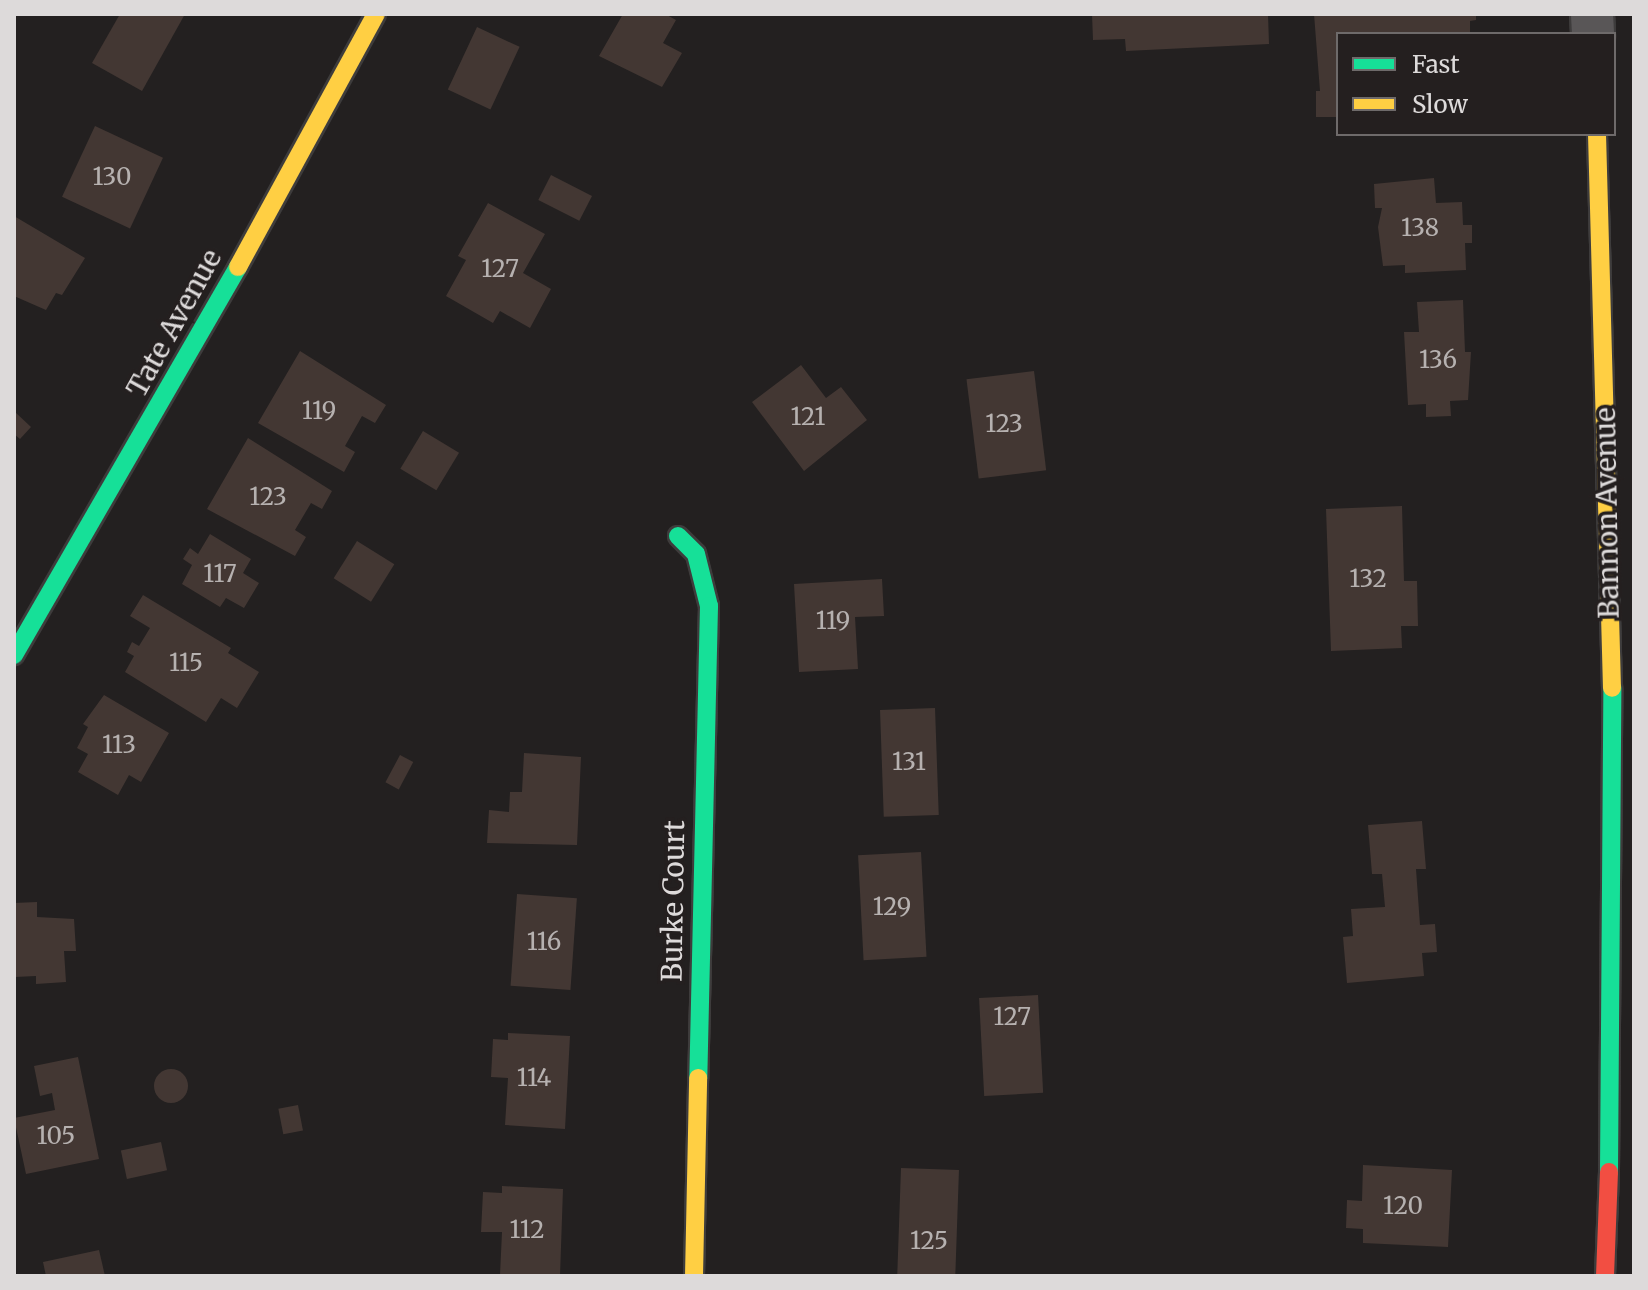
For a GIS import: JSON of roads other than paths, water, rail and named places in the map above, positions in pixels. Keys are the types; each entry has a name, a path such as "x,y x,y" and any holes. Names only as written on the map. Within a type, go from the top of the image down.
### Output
{"street":[{"name":"Tate Avenue","path":"14,655 184,365 376,14"},
{"name":"Bannon Avenue","path":"1597,136 1623,676 1605,1276"},
{"name":"Burke Court","path":"678,536 696,554 709,606 694,1276"}]}
